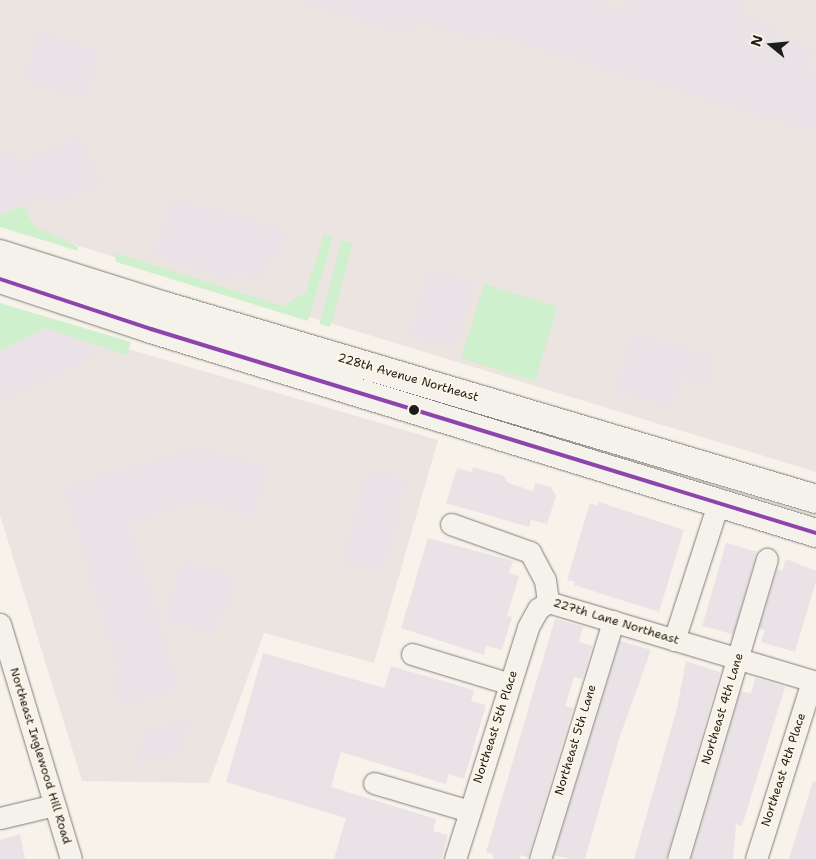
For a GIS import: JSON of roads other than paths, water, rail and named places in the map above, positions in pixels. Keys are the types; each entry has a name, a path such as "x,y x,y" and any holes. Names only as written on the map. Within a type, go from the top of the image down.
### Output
{"main road":[{"name":"228th Avenue Northeast","path":"0,254 816,499"},
{"name":"228th Avenue Northeast","path":"2,281 196,343 816,533"},
{"path":"196,343 224,342 304,360 335,356"},
{"path":"325,381 335,373 397,386 422,382"},
{"path":"617,472 668,475 701,485 712,484 721,471"}],"street":[{"path":"674,640 718,504"},
{"name":"227th Lane Northeast","path":"451,524 530,552 545,580 548,602 814,682"},
{"name":"Northeast 4th Lane","path":"678,859 767,559"},
{"name":"Northeast 5th Place","path":"455,859 528,627 538,609 548,602"},
{"name":"Northeast 5th Lane","path":"540,859 613,621"},
{"name":"Northeast Inglewood Hill Road","path":"0,624 71,859"},
{"path":"412,654 510,684"},
{"name":"Northeast 4th Place","path":"756,859 814,682"},
{"path":"374,783 469,811"},
{"path":"0,818 54,805"}]}
